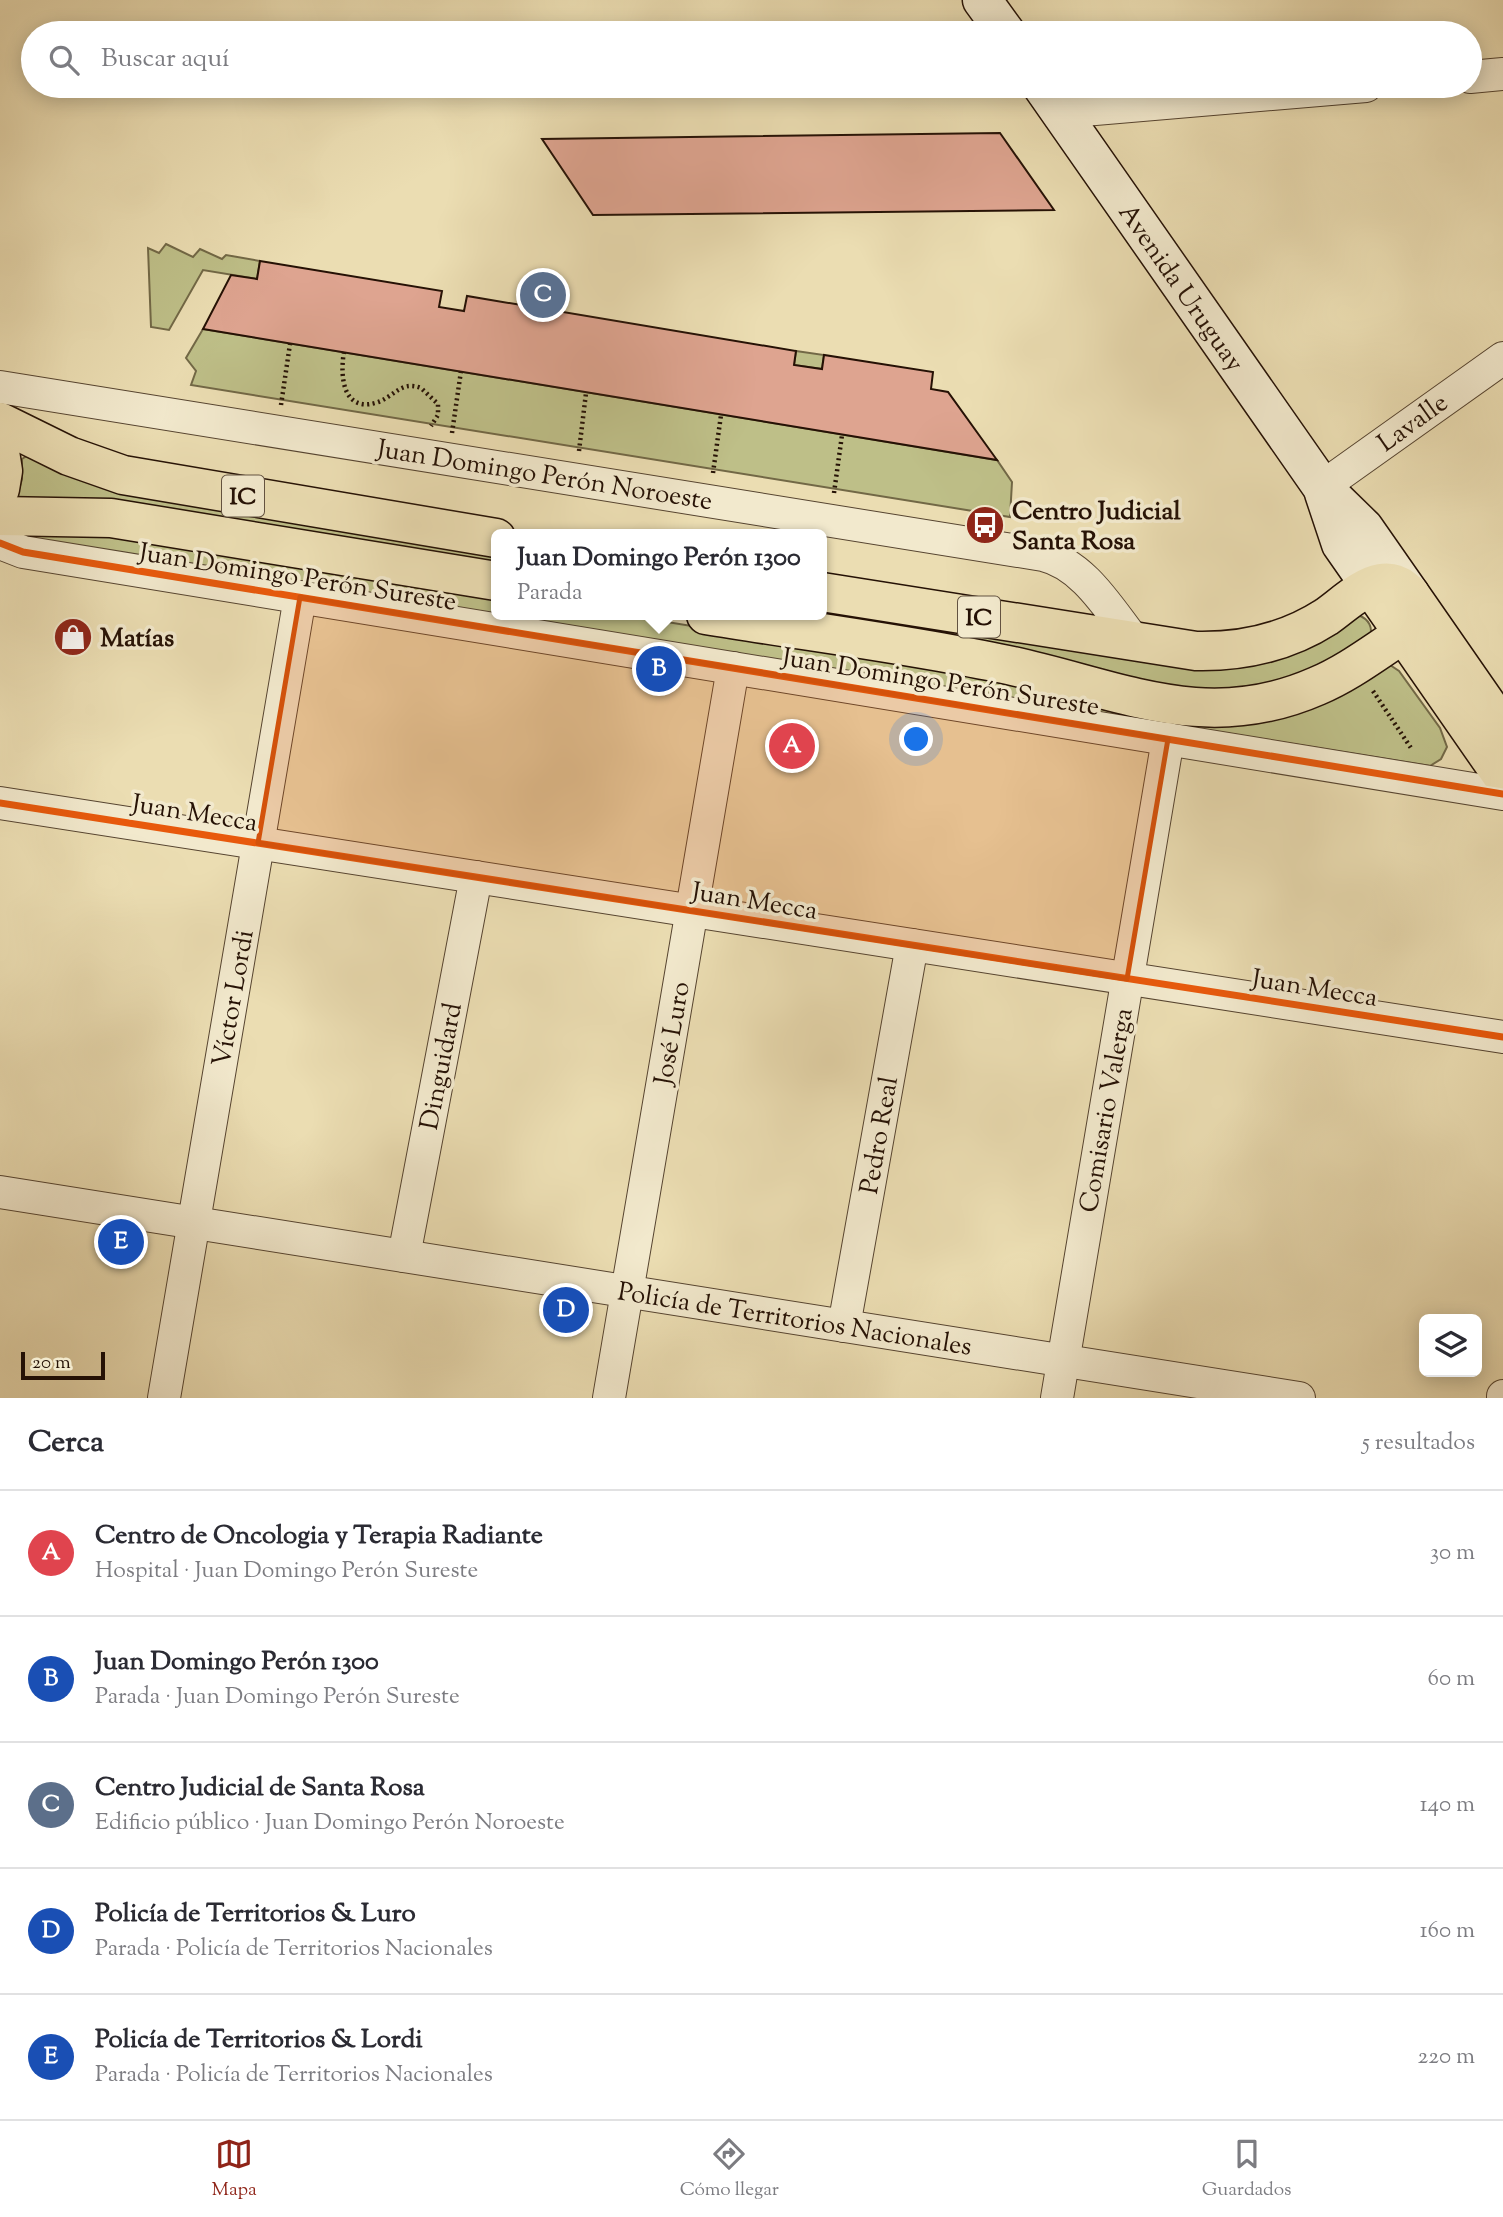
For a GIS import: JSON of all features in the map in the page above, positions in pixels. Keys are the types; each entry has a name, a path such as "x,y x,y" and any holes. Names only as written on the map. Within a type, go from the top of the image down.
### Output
{"main road":[{"path":"982,0 997,21"},
{"name":"Avenida Uruguay","path":"1051,99 1322,487 1364,528 1503,728"},
{"name":"IC","path":"0,422 69,456 123,475 491,537"},
{"path":"0,452 3,471 0,489"},
{"name":"Avenida Uruguay","path":"1322,487 1341,544 1503,777"},
{"name":"IC","path":"0,516 111,518 491,580"},
{"path":"1371,587 1391,583 1410,594 1414,616 1403,634"},
{"name":"IC","path":"827,593 1136,643 1208,651 1256,646 1313,624 1371,587"},
{"name":"IC","path":"737,620 998,662 1160,704 1201,709 1250,705 1308,690 1344,673 1403,634"}],"street":[{"path":"1482,76 1503,74"},
{"path":"1051,99 1075,98"},
{"name":"Lavalle","path":"1322,487 1503,358"},
{"name":"Juan Domingo Perón Noroeste","path":"0,387 1049,556 1078,572 1136,643"},
{"name":"Juan Domingo Perón Sureste","path":"0,544 23,552 1503,794"},
{"name":"Víctor Lordi","path":"164,1398 300,597"},
{"name":"José Luro","path":"609,1398 733,668"},
{"name":"Comisario Valerga","path":"1056,1398 1168,739"},
{"name":"Juan Mecca","path":"0,803 1503,1037"},
{"name":"Dinguidard","path":"404,1256 475,877"},
{"name":"Pedro Real","path":"844,1326 912,945"},
{"name":"Policía de Territorios Nacionales","path":"0,1192 1299,1398"}],"path":[{"path":"281,407 290,344"},
{"path":"344,352 340,378 348,395 356,401 376,403 407,385 429,391 438,404 438,415 434,424 424,429"},
{"path":"452,434 461,372"},
{"path":"578,455 586,393"},
{"path":"713,476 722,415"},
{"path":"834,496 842,435"},
{"path":"1371,688 1416,755"}],"highlighted area":[{"path":"300,597 1168,739 1127,979 258,843"}],"green space":[{"path":"166,244 193,257 200,249 222,259 226,255 260,261 257,279 203,270 169,330 151,327 148,248 159,253"},
{"path":"203,329 997,460 1012,482 1010,517 191,385 196,371 186,358"},
{"path":"796,351 824,355 822,369 794,365"},
{"path":"28,455 491,551 491,566 16,500 22,479 22,459"},
{"path":"76,529 491,593 491,615 17,539 13,534"},
{"path":"827,606 1164,661 1358,615 1368,621 1371,628 1369,639 1286,683 1187,694 827,616"},
{"path":"521,620 655,620 993,675 1146,715 1390,665 1399,671 1440,728 1447,747 1441,759 1430,766"}],"building":[{"path":"1000,133 1054,210 593,215 542,139"},
{"path":"260,261 442,291 439,307 464,311 467,296 796,351 794,365 822,369 824,355 933,372 931,389 948,392 997,460 203,329 231,275 257,279"}],"cycle path":[{"path":"0,543 23,552 1503,794"},
{"path":"0,803 1503,1037"}],"place":[{"name":"Centro Judicial de Santa Rosa","path":"543,295"},
{"name":"Centro Judicial Santa Rosa","path":"985,525"},
{"name":"Matías","path":"73,637"},
{"name":"Juan Domingo Perón 1300","path":"659,669"},
{"name":"Centro de Oncologia y Terapia Radiante","path":"792,746"},
{"name":"Policía de Territorios & Lordi","path":"121,1242"},
{"name":"Policía de Territorios & Luro","path":"566,1310"}]}
